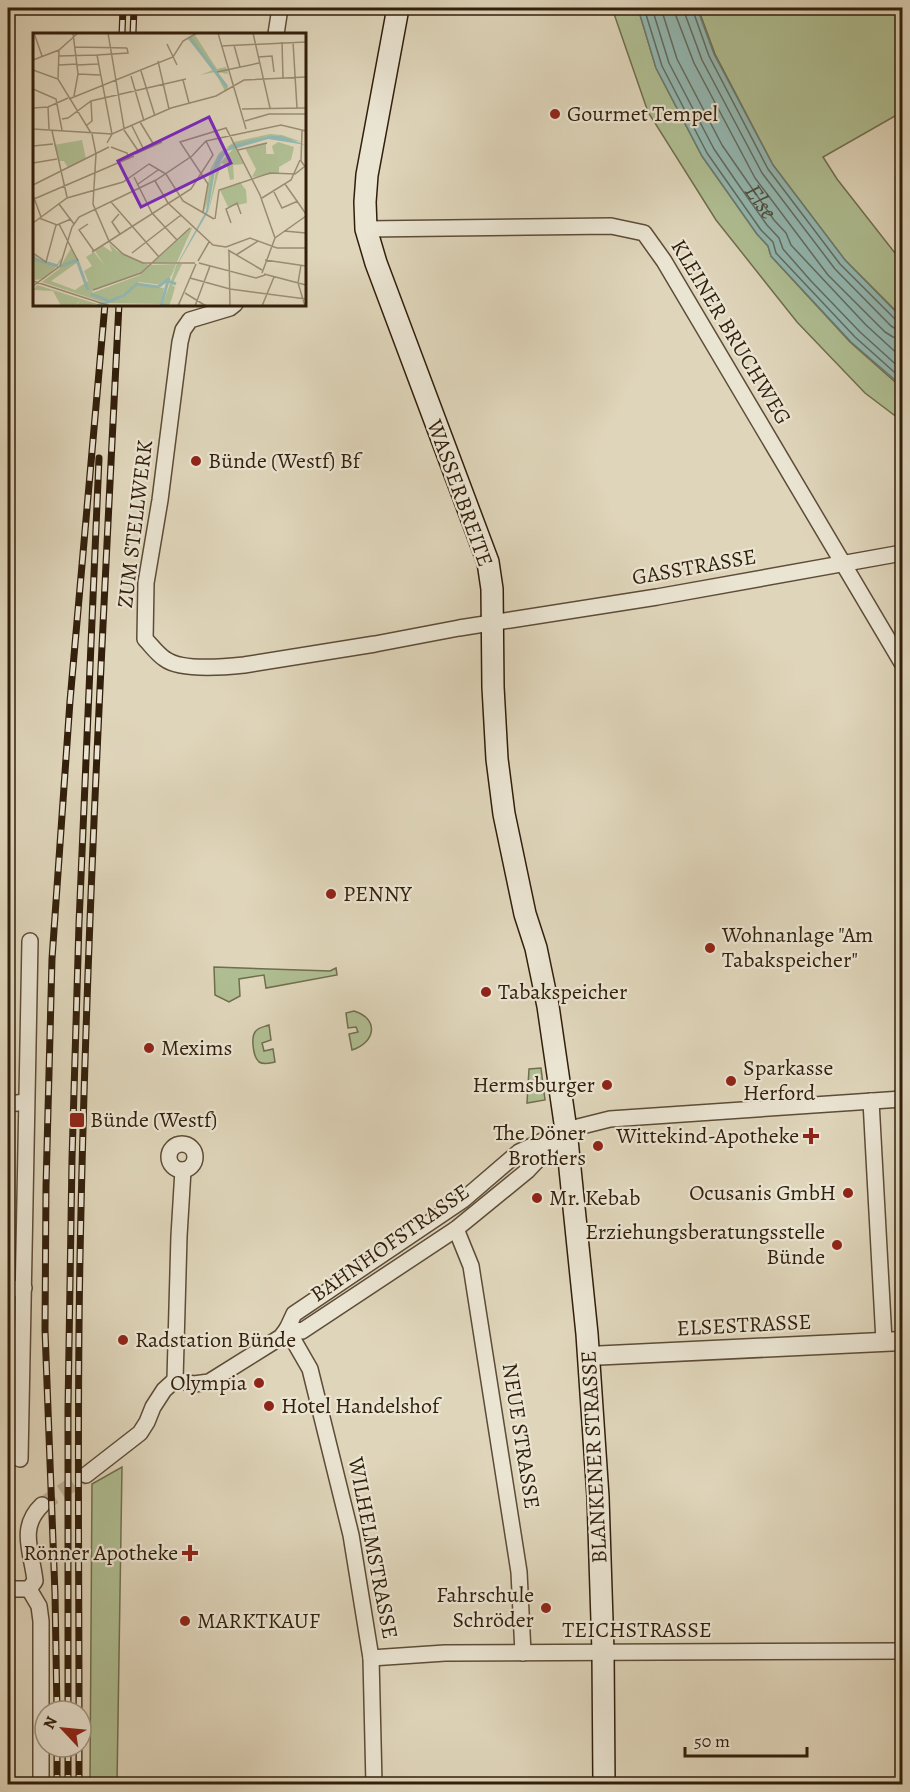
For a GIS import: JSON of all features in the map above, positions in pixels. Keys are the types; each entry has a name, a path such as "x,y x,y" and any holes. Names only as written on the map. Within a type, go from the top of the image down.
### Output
{"main road":[{"name":"WASSERBREITE","path":"398,8 367,175 366,229 411,360 488,562 492,589 496,740 504,814 525,914 536,948 548,1006 566,1130"},
{"name":"BLANKENER STRASSE","path":"566,1130 589,1356 598,1497 604,1785"}],"street":[{"path":"276,33 279,8"},
{"name":"KLEINER BRUCHWEG","path":"366,229 612,226 644,233 664,261 903,663"},
{"name":"ZUM STELLWERK","path":"232,306 190,320 183,330 160,500 146,583 145,639 165,660 186,666 224,667 375,644 493,622"},
{"name":"GASSTRASSE","path":"493,622 657,597 903,553"},
{"path":"20,1459 14,1396 24,1288 30,941"},
{"name":"BAHNHOFSTRASSE","path":"175,1380 194,1384 209,1382 280,1337 287,1329 294,1314 463,1200 519,1152 566,1130 610,1119 903,1099"},
{"path":"871,1101 884,1341"},
{"path":"8,1104 26,1102"},
{"name":"BAHNHOFSTRASSE","path":"287,1329 302,1331 456,1229 527,1171 566,1130"},
{"path":"86,1475 140,1433 164,1390 175,1380 183,1170"},
{"name":"NEUE STRASSE","path":"456,1229 471,1266 519,1572 523,1653"},
{"path":"8,1289 24,1288"},
{"name":"WILHELMSTRASSE","path":"287,1329 310,1369 351,1535 371,1658 374,1785"},
{"name":"ELSESTRASSE","path":"589,1356 903,1341"},
{"path":"29,1589 35,1581 28,1526 30,1518 42,1505"},
{"path":"8,1587 29,1589"},
{"path":"29,1589 39,1606 41,1621 41,1785"},
{"name":"TEICHSTRASSE","path":"371,1658 445,1653 903,1651"}],"green space":[{"path":"612,8 638,8 656,68 702,156 768,246 771,256 850,342 902,387 902,421 865,393 797,322 716,220 648,112"},
{"path":"698,8 902,8 902,112 823,157 837,179 902,262 902,317 845,260 773,165 715,54"},
{"path":"214,967 330,971 336,968 337,975 266,988 264,975 239,979 240,996 229,1002 215,995"},
{"path":"354,1011 368,1019 371,1031 366,1042 352,1050 349,1034 358,1032 356,1027 348,1028 346,1013"},
{"path":"269,1025 271,1040 262,1043 264,1051 273,1049 275,1062 267,1064 259,1062 255,1056 253,1039 256,1030"},
{"path":"541,1068 545,1100 527,1103 529,1069"},
{"path":"122,1467 117,1784 90,1784 90,1759 93,1759 93,1699 91,1699 92,1484"}],"water":[{"name":"Else","path":"638,8 697,8 714,54 773,165 845,260 902,318 902,386 851,342 771,256 768,246 702,156 656,68"}],"tunnel":[{"path":"42,1505 86,1475"}],"railway":[{"path":"122,33 123,8"},
{"path":"133,33 134,8"},
{"path":"57,1699 45,1330 52,959 70,701 105,306"},
{"path":"79,1699 80,1258 86,1020 119,306"},
{"path":"68,1699 68,1409 72,1159 79,923 99,458"},
{"path":"57,1759 57,1784"},
{"path":"68,1759 68,1784"},
{"path":"79,1759 79,1784"}],"place":[{"name":"Gourmet Tempel","path":"555,114"},
{"name":"Bünde (Westf) Bf","path":"196,461"},
{"name":"PENNY","path":"331,894"},
{"name":"Wohnanlage \"Am Tabakspeicher\"","path":"710,948"},
{"name":"Tabakspeicher","path":"486,992"},
{"name":"Mexims","path":"149,1048"},
{"name":"Sparkasse Herford","path":"731,1081"},
{"name":"Hermsburger","path":"607,1085"},
{"name":"Bünde (Westf)","path":"77,1120"},
{"name":"Wittekind-Apotheke","path":"811,1136"},
{"name":"The Döner Brothers","path":"598,1146"},
{"name":"Ocusanis GmbH","path":"848,1193"},
{"name":"Mr. Kebab","path":"537,1198"},
{"name":"Erziehungsberatungsstelle Bünde","path":"837,1245"},
{"name":"Radstation Bünde","path":"123,1340"},
{"name":"Olympia","path":"259,1383"},
{"name":"Hotel Handelshof","path":"269,1406"},
{"name":"Rönner Apotheke","path":"190,1553"},
{"name":"Fahrschule Schröder","path":"546,1608"},
{"name":"MARKTKAUF","path":"185,1621"}]}
